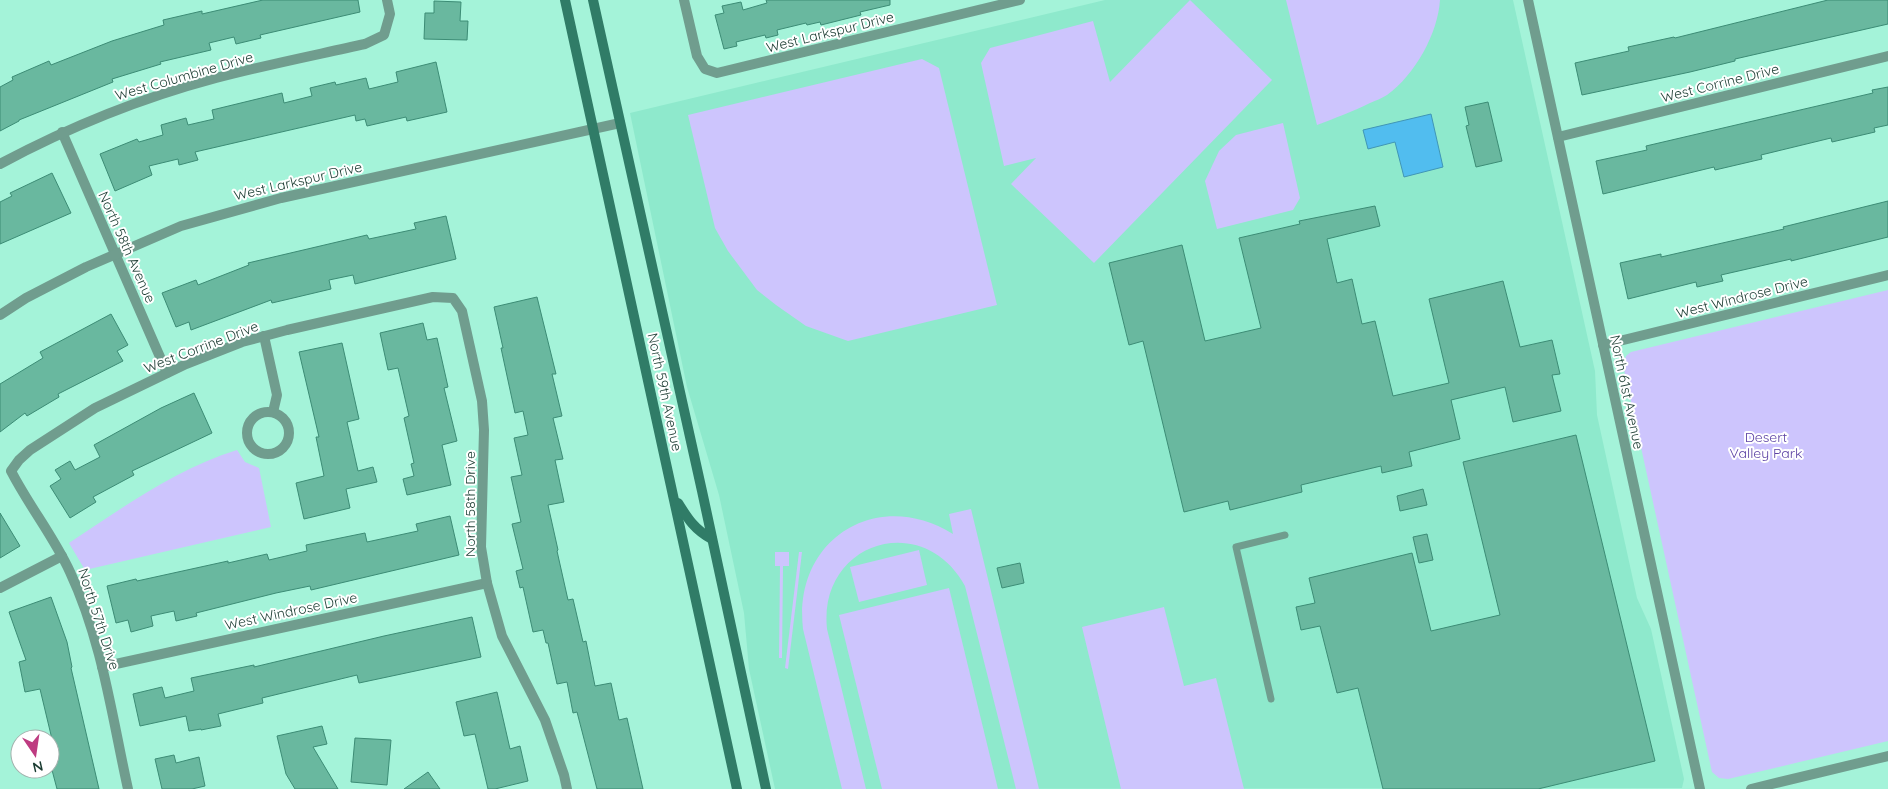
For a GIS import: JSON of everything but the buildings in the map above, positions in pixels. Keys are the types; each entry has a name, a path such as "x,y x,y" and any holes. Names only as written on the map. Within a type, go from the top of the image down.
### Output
{"main road":[{"name":"North 59th Avenue","path":"565,0 738,789"},
{"name":"North 59th Avenue","path":"593,0 766,789"},
{"path":"674,498 691,524 712,539"}],"street":[{"name":"West Columbine Drive","path":"0,164 62,132 127,105 169,91 217,77 365,44 384,35 390,14 387,0"},
{"name":"West Larkspur Drive","path":"684,0 697,56 705,69 717,73 1020,0"},
{"name":"North 61st Avenue","path":"1528,0 1700,789"},
{"name":"West Corrine Drive","path":"1558,137 1888,56"},
{"name":"West Larkspur Drive","path":"0,314 26,298 114,253 181,226 272,200 620,123"},
{"name":"North 58th Avenue","path":"62,132 167,373"},
{"name":"West Windrose Drive","path":"1603,345 1888,275"},
{"name":"West Corrine Drive","path":"11,470 19,460 46,438 96,408 167,373 242,342 433,297 453,298"},
{"name":"North 58th Drive","path":"453,298 462,311 482,401 484,430 481,547 487,583 502,636 545,720 568,789"},
{"path":"264,336 277,394 273,412"},
{"path":"273,412 284,419 289,432 288,438 286,444 276,452 263,453 252,446 247,434 248,428 250,421 260,413 273,412"},
{"name":"North 57th Drive","path":"11,470 71,573 86,612 102,667 128,789"},
{"path":"0,588 62,556"},
{"name":"West Windrose Drive","path":"102,667 487,583"},
{"path":"1751,789 1888,756"}],"lane":[{"path":"1271,699 1236,547 1285,535"}],"shaded area":[{"path":"1105,0 1513,0 1595,371 1597,415 1637,598 1651,629 1684,779 1682,788 775,789 749,669 744,613 719,495 687,387 630,113"}],"green space":[{"path":"1190,0 1272,80 1094,263 1011,184 1036,158 1004,166 981,63 990,48 1093,21 1110,82"},
{"path":"1286,0 1440,0 1435,26 1430,39 1416,65 1397,87 1381,98 1317,125"},
{"path":"922,59 939,68 997,305 848,341 806,326 776,305 757,290 728,251 715,228 688,115"},
{"path":"1283,123 1300,198 1293,210 1217,229 1205,181 1219,151 1236,135"},
{"name":"Desert Valley Park","path":"1888,290 1888,741 1728,779 1719,778 1712,772 1623,365 1626,356 1631,352"},
{"path":"237,450 245,462 259,468 271,527 85,570 69,543 150,490 192,468"},
{"path":"971,509 1039,789 1016,789 965,586 947,562 924,548 901,543 877,546 856,557 839,575 829,599 827,629 866,789 842,789 803,629 803,597 812,570 826,547 846,530 870,520 896,516 924,521 953,534 949,514"},
{"path":"919,550 927,585 859,602 850,567"},
{"path":"775,552 789,552 789,566 783,566 782,658 779,658 780,566 775,566"},
{"path":"799,552 802,552 788,669 785,668"},
{"path":"949,588 998,789 882,789 839,615"},
{"path":"1164,607 1184,686 1216,678 1244,789 1121,789 1082,627"}],"water":[{"path":"1431,114 1443,167 1404,177 1395,142 1368,149 1363,130"}]}
